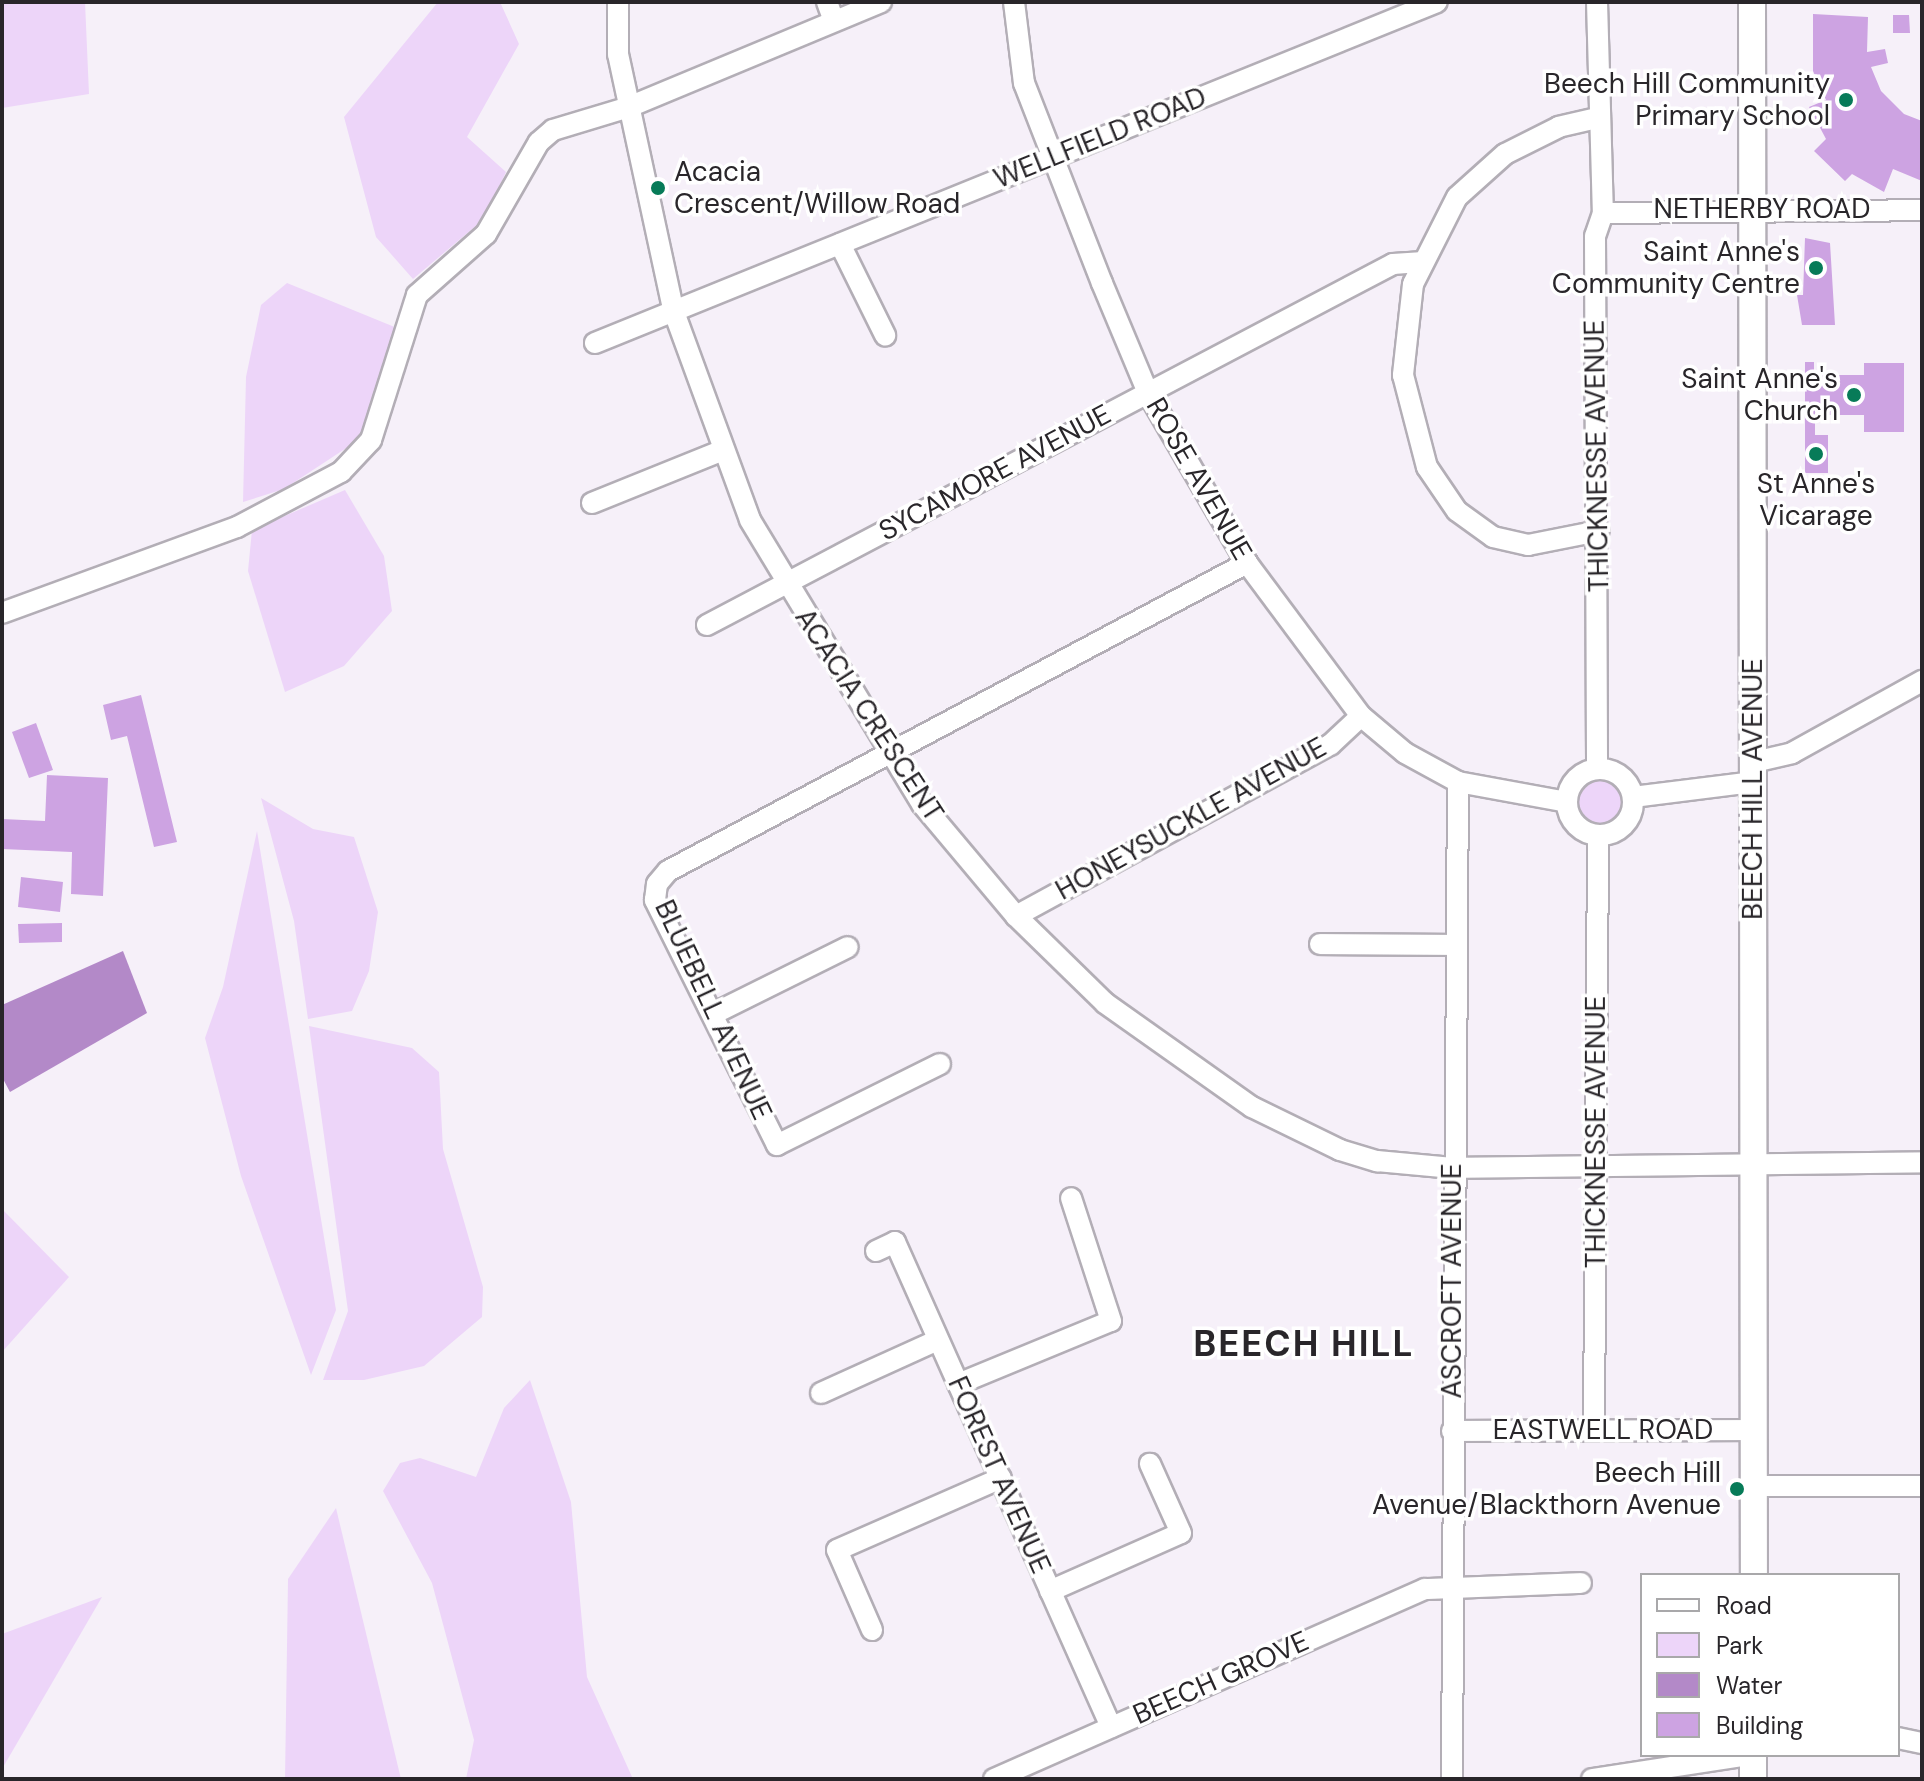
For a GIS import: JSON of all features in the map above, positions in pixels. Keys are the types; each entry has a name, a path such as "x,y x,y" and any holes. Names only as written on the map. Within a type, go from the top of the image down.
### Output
{"street":[{"name":"ACACIA CRESCENT","path":"618,2 618,54 674,312 721,451 785,583 922,804 1016,916 1105,1003 1252,1107 1340,1150 1409,1167 1922,1162"},
{"path":"2,613 237,527 341,472 371,440 417,295 486,234 539,142 573,122 629,107 831,12 881,2"},
{"name":"ROSE AVENUE","path":"1014,2 1024,83 1050,158 1148,393 1247,563 1361,716 1405,753 1458,782 1567,802"},
{"name":"WELLFIELD ROAD","path":"595,343 1437,2"},
{"name":"THICKNESSE AVENUE","path":"1597,2 1597,118 1603,213 1595,236 1599,531 1597,768"},
{"name":"BEECH HILL AVENUE","path":"1752,2 1754,1573"},
{"path":"1597,118 1559,127 1505,154 1457,197 1420,262 1407,310 1403,375 1415,436 1442,493 1474,525 1511,543 1547,545 1599,531"},
{"name":"NETHERBY ROAD","path":"1603,213 1752,209 1922,210"},
{"path":"840,244 885,335"},
{"name":"SYCAMORE AVENUE","path":"707,625 1393,264 1420,262"},
{"path":"592,503 721,451"},
{"name":"BLUEBELL AVENUE","path":"940,1064 777,1145 715,1013 655,900 657,884 668,871 1247,563"},
{"path":"1633,797 1754,772 1922,681"},
{"name":"HONEYSUCKLE AVENUE","path":"1016,916 1330,745 1361,716"},
{"path":"1597,768 1620,775 1633,797 1626,822 1598,835 1573,821 1567,802 1573,783 1597,768"},
{"name":"ASCROFT AVENUE","path":"1452,1779 1453,945 1458,782"},
{"name":"THICKNESSE AVENUE","path":"1594,1429 1598,835"},
{"path":"1320,944 1453,945"},
{"path":"715,1013 848,947"},
{"path":"958,1384 1111,1321 1071,1198"},
{"name":"FOREST AVENUE","path":"876,1251 895,1242 1111,1727"},
{"path":"821,1393 938,1340"},
{"name":"EASTWELL ROAD","path":"1452,1431 1754,1430"},
{"path":"1050,1591 1181,1533 1150,1464"},
{"path":"872,1630 837,1550 1001,1478"},
{"path":"1754,1486 1922,1486"},
{"name":"BEECH GROVE","path":"994,1779 1425,1589 1450,1584 1581,1583"},
{"path":"1900,1738 1922,1743"},
{"path":"1592,1779 1629,1777 1739,1757"},
{"path":"1750,1757 1753,1779"}],"green space":[{"path":"2,2 85,2 89,94 2,108"},
{"path":"438,2 500,2 519,44 467,137 506,172 484,219 413,279 376,237 344,117"},
{"path":"287,283 397,328 380,395 357,441 284,489 243,502 246,377 261,305"},
{"path":"345,490 384,556 392,611 344,666 285,692 248,571 252,530"},
{"path":"1600,777 1618,784 1625,802 1618,820 1600,827 1582,820 1575,802 1582,784"},
{"path":"261,798 313,829 354,837 378,912 369,971 352,1011 308,1019 294,921"},
{"path":"257,831 336,1310 311,1375 241,1176 205,1038 223,987"},
{"path":"309,1026 412,1048 439,1072 443,1149 483,1287 482,1317 424,1366 364,1380 323,1380 348,1311"},
{"path":"2,1209 69,1277 2,1352"},
{"path":"530,1380 571,1502 587,1677 633,1779 466,1779 474,1740 432,1583 383,1491 400,1463 420,1458 476,1477 504,1408"},
{"path":"336,1508 401,1779 285,1779 288,1579"},
{"path":"102,1597 2,1769 2,1634"}],"water":[{"path":"123,951 147,1013 10,1092 2,1077 2,1005"}],"building":[{"path":"1813,14 1868,17 1867,52 1885,49 1888,63 1871,67 1881,91 1904,114 1922,121 1922,181 1893,169 1884,192 1852,174 1845,181 1814,151 1826,139 1809,107 1826,100 1813,71"},
{"path":"1893,15 1909,15 1910,33 1893,33"},
{"name":"Saint Anne's Community Centre","path":"1805,238 1830,243 1835,325 1802,325 1797,295 1803,295"},
{"name":"Saint Anne's Church","path":"1805,362 1814,362 1814,375 1864,375 1864,363 1904,363 1904,432 1864,432 1864,415 1815,415 1815,435 1828,435 1828,473 1805,473"},
{"path":"141,695 177,842 154,847 127,736 111,740 103,705"},
{"path":"36,723 53,770 29,778 12,732"},
{"path":"47,775 108,778 103,896 71,894 72,852 2,849 2,819 45,821"},
{"path":"21,877 63,882 60,912 18,907"},
{"path":"62,923 62,942 19,943 18,924"}],"place":[{"name":"Beech Hill Community Primary School","path":"1846,100"},
{"name":"Acacia Crescent/Willow Road","path":"658,188"},
{"name":"Saint Anne's Community Centre","path":"1816,268"},
{"name":"Saint Anne's Church","path":"1854,395"},
{"name":"St Anne's Vicarage","path":"1816,454"},
{"name":"Beech Hill Avenue/Blackthorn Avenue","path":"1737,1489"}],"district":[{"name":"BEECH HILL","path":"1304,1344"}]}
